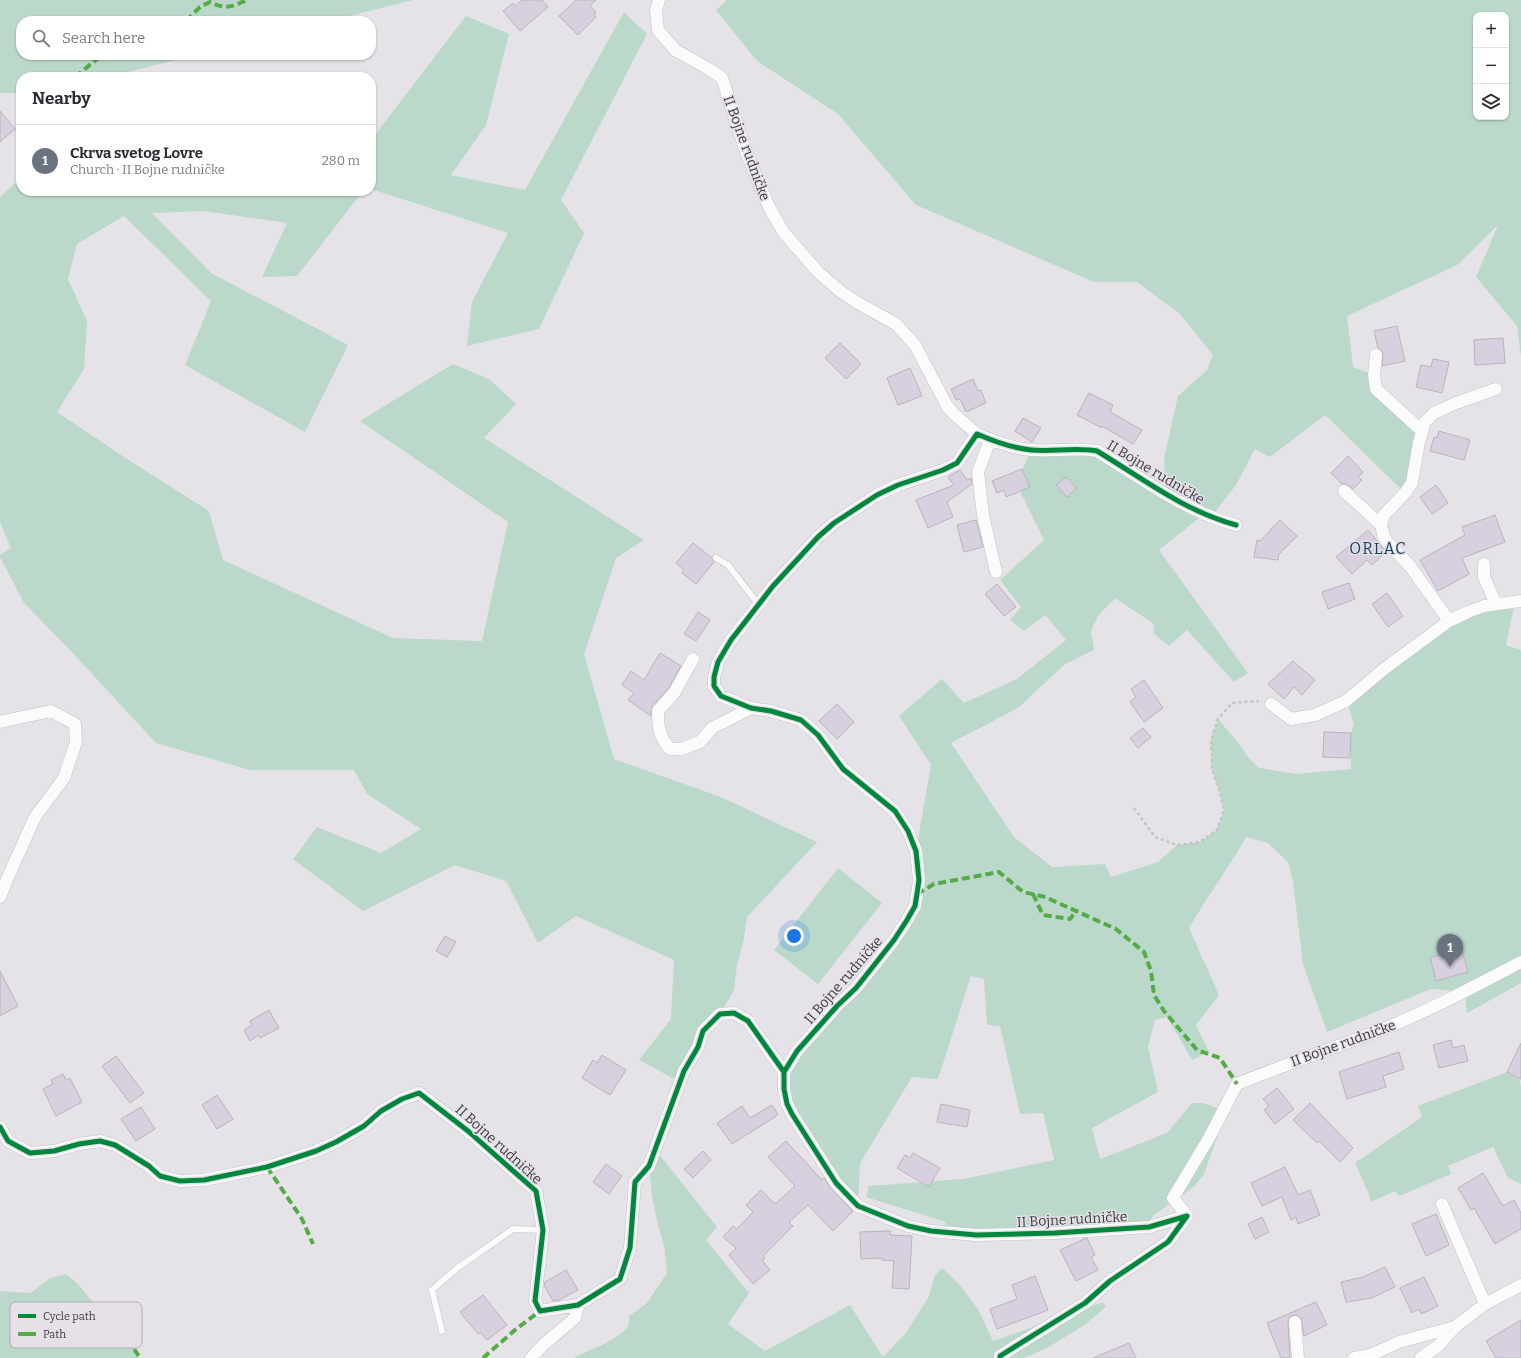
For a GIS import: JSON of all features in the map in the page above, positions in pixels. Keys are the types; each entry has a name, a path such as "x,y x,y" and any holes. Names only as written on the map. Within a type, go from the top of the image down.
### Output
{"street":[{"name":"II Bojne rudničke","path":"659,0 656,10 658,30 675,50 722,78 746,152 769,207 784,233 818,272 840,291 858,303 896,324 915,344 947,406 977,434 990,440 1031,450 1083,448 1097,451 1185,505 1211,517 1236,525"},
{"path":"1376,354 1374,375 1376,389 1422,430"},
{"path":"1449,621 1410,566 1388,543 1384,537 1381,525 1384,514 1405,494 1412,483 1419,442 1425,422 1434,413 1456,402 1496,389"},
{"name":"II Bojne rudničke","path":"977,434 957,463 943,470 898,485 877,495 834,523 818,537 758,604 731,640 718,662 714,677 714,686 721,696 751,708 770,711 801,720 818,735 843,769 895,811 908,831 916,851 919,880 915,906 907,920 894,940 856,988 837,1006 797,1050 784,1072 784,1089 787,1104 792,1114 836,1183 858,1206 908,1226 931,1231 976,1235 1055,1233 1149,1227 1187,1216 1173,1198 1209,1138 1236,1084 1392,1025 1441,1004 1521,962"},
{"path":"990,440 978,472 983,514 996,572"},
{"path":"1344,491 1381,525"},
{"path":"1484,564 1484,577 1496,604"},
{"path":"1271,704 1291,719 1315,715 1346,701 1384,669 1449,621 1479,608 1521,601"},
{"path":"693,659 674,693 658,711 658,727 663,740 670,748 681,749 700,742 712,728 751,708"},
{"path":"0,722 51,711 75,724 76,742 64,778 35,817 0,897"},
{"name":"II Bojne rudničke","path":"0,1127 8,1141 30,1152 54,1152 79,1144 100,1142 115,1145 149,1166 160,1176 180,1181 204,1180 267,1167 316,1151 336,1142 364,1126 381,1111 402,1099 419,1093 468,1131 536,1190 543,1230 535,1302 540,1312 578,1305 620,1279 630,1248 635,1182 650,1166 684,1071 698,1047 703,1031 712,1021 720,1014 734,1013 748,1021 784,1072"},
{"path":"1442,1204 1485,1304"},
{"path":"1000,1358 1000,1356 1085,1303 1110,1281 1168,1242 1187,1216"},
{"path":"1421,1358 1438,1346 1455,1327 1485,1304 1521,1285"},
{"path":"531,1358 543,1345 575,1318 578,1305"},
{"path":"1295,1322 1298,1358"},
{"path":"1354,1358 1373,1354 1399,1342 1455,1327"}],"lane":[{"path":"716,558 728,565 758,604"},
{"path":"442,1331 432,1290 456,1269 513,1228 543,1230"}],"path":[{"path":"1134,808 1155,837 1177,845 1200,842 1217,830 1224,810 1212,769 1211,740 1218,719 1232,703 1256,700 1271,704"}],"green space":[{"path":"0,0 413,0 350,16 16,16 16,60 175,60 128,72 16,72 16,93 0,93"},
{"path":"727,0 1521,0 1521,357 1517,326 1476,277 1498,225 1457,265 1347,316 1353,367 1374,375 1377,389 1422,431 1405,493 1325,415 1270,457 1255,449 1236,485 1211,517 1204,514 1159,550 1248,673 1234,682 1187,630 1169,646 1153,633 1154,624 1115,598 1098,616 1091,631 1094,650 1065,664 1018,708 951,743 1014,837 1052,867 1105,864 1111,877 1158,862 1177,845 1200,842 1217,830 1224,810 1212,769 1211,740 1218,719 1248,757 1259,768 1296,774 1351,769 1351,733 1354,723 1346,701 1449,621 1515,602 1506,645 1521,650 1521,983 1467,1013 1465,992 1431,989 1327,1032 1303,964 1293,881 1288,862 1268,843 1246,837 1189,928 1219,995 1196,1025 1209,1052 1192,1060 1167,1017 1155,1020 1148,1047 1158,1092 1092,1128 1100,1159 1167,1133 1192,1103 1204,1103 1226,1112 1204,1174 1195,1186 1154,1215 1139,1234 941,1234 946,1222 866,1197 869,1186 963,1179 1054,1160 1043,1113 1020,1114 1000,1026 987,1025 984,979 971,976 938,1079 912,1077 860,1163 858,1206 794,1126 784,1076 811,1034 915,906 916,851 931,765 899,716 942,679 964,703 1017,679 1066,640 1045,615 1024,631 1010,620 1021,607 1000,580 1044,540 1016,483 1031,450 1083,448 1166,494 1164,459 1178,396 1207,370 1213,355 1180,314 1137,282 1094,282 916,205 838,114 757,61 716,10"},
{"path":"624,12 647,34 561,200 584,233 539,329 467,346 472,302 508,233 376,191 376,133 466,16 509,34 486,125 451,175 525,190"},
{"path":"16,183 16,196 359,196 297,276 262,277 287,223 203,211 152,213 211,273 348,345 305,432 185,365 211,301 124,216 77,244 68,279 87,321 84,369 57,412 209,511 223,560 393,638 482,641 508,522 360,421 453,364 489,379 516,404 484,438 644,540 616,558 584,654 614,759 721,797 817,842 747,917 743,943 737,965 734,990 680,1082 639,1060 671,1019 674,960 576,916 538,943 506,881 455,865 363,911 293,859 317,827 381,853 421,829 367,794 354,770 250,770 156,743 24,603 0,557 0,555 11,548 0,522 0,197"},
{"path":"838,868 882,903 818,984 774,950"},
{"path":"1507,1072 1519,1078 1521,1087 1521,1184 1508,1178 1493,1147 1448,1166 1451,1174 1399,1196 1395,1191 1371,1202 1355,1163 1422,1117 1418,1106"},
{"path":"655,1149 717,1227 706,1240 749,1293 728,1324 765,1351 850,1305 883,1357 906,1333 929,1296 935,1275 942,1268 959,1284 978,1309 993,1341 1103,1302 1106,1307 1083,1326 1047,1348 1024,1358 574,1358 605,1343 621,1333 629,1322 629,1316 647,1303 667,1273 664,1246 652,1196 649,1166"},
{"path":"66,1274 78,1284 93,1302 10,1302 10,1348 133,1348 140,1358 0,1358 0,1291 31,1293 50,1278"}],"building":[{"path":"522,0 542,0 548,7 520,31 503,11 513,3 515,6"},
{"path":"576,0 596,0 590,6 596,12 594,14 596,17 578,35 559,16"},
{"path":"0,111 15,129 0,142"},
{"path":"1397,326 1405,361 1382,366 1383,352 1378,348 1374,331"},
{"path":"1503,338 1505,363 1475,365 1474,340"},
{"path":"840,343 861,364 846,379 825,358"},
{"path":"1433,359 1449,362 1442,393 1416,387 1421,365 1431,367"},
{"path":"910,368 922,396 898,405 887,378"},
{"path":"973,379 978,391 981,390 986,403 966,412 960,399 956,400 951,389"},
{"path":"1089,393 1113,405 1110,412 1142,430 1133,444 1102,426 1102,428 1077,415"},
{"path":"1023,418 1041,428 1032,442 1015,431"},
{"path":"1439,431 1470,440 1464,460 1430,451 1434,437 1437,438"},
{"path":"1348,456 1363,472 1358,477 1362,480 1353,489 1346,484 1342,484 1331,473"},
{"path":"1022,469 1030,487 1006,497 1004,490 997,493 992,481"},
{"path":"960,470 967,480 971,478 972,484 947,502 953,517 928,528 916,500 954,485 948,477"},
{"path":"1066,477 1077,488 1067,497 1056,485"},
{"path":"1436,485 1448,503 1432,514 1420,497"},
{"path":"1495,515 1505,542 1462,558 1469,574 1438,591 1420,560 1465,535 1462,527"},
{"path":"976,520 983,547 964,552 957,525"},
{"path":"1280,520 1297,536 1279,554 1278,560 1254,557 1257,540 1260,541"},
{"path":"1368,530 1386,552 1372,565 1367,560 1352,574 1336,557"},
{"path":"693,543 712,558 714,562 696,584 682,573 684,570 676,563"},
{"path":"1349,583 1355,599 1328,609 1322,592"},
{"path":"997,584 1016,607 1004,616 985,594"},
{"path":"1387,593 1403,616 1388,627 1372,604"},
{"path":"698,612 710,620 696,641 684,634"},
{"path":"660,653 681,666 668,689 652,706 651,716 628,700 634,693 622,685 631,671 644,680"},
{"path":"1293,661 1315,680 1302,695 1294,687 1284,699 1268,684"},
{"path":"1144,680 1163,708 1144,722 1130,702 1136,697 1131,689"},
{"path":"837,704 854,722 837,739 819,721"},
{"path":"1143,728 1151,737 1138,748 1130,738"},
{"path":"1324,732 1351,733 1350,758 1323,757"},
{"path":"445,936 456,942 447,957 436,951"},
{"path":"1462,951 1468,972 1436,981 1430,957 1444,956"},
{"path":"0,971 18,1006 0,1016"},
{"path":"269,1010 279,1028 260,1038 259,1035 250,1041 244,1030 252,1025 250,1021"},
{"path":"1451,1040 1453,1048 1464,1045 1468,1061 1439,1068 1433,1045"},
{"path":"1521,1043 1521,1079 1507,1072"},
{"path":"1399,1052 1404,1069 1383,1076 1386,1087 1347,1099 1339,1072"},
{"path":"602,1055 626,1070 610,1095 582,1078 593,1060 597,1063"},
{"path":"116,1056 144,1093 130,1103 102,1066"},
{"path":"63,1074 66,1080 70,1078 82,1102 56,1116 43,1089 53,1084 51,1080"},
{"path":"1277,1088 1294,1109 1275,1124 1264,1110 1269,1106 1263,1099"},
{"path":"217,1095 233,1119 217,1129 202,1105"},
{"path":"1310,1103 1353,1148 1340,1162 1319,1141 1317,1143 1293,1120"},
{"path":"941,1104 970,1110 967,1127 937,1122"},
{"path":"772,1105 778,1114 775,1117 732,1144 717,1123 742,1106 750,1118"},
{"path":"141,1107 155,1129 136,1141 121,1119"},
{"path":"786,1141 822,1180 824,1178 830,1188 853,1211 833,1231 808,1205 789,1222 793,1226 763,1256 765,1258 762,1260 770,1270 753,1284 729,1255 736,1248 723,1237 733,1226 737,1229 753,1212 746,1205 761,1190 775,1204 795,1186 768,1157"},
{"path":"703,1151 711,1160 693,1178 684,1169"},
{"path":"913,1153 940,1168 929,1187 897,1168 905,1155 910,1158"},
{"path":"606,1164 622,1176 609,1194 593,1182"},
{"path":"1285,1167 1298,1195 1310,1190 1320,1215 1298,1224 1296,1217 1291,1220 1282,1197 1262,1206 1251,1183"},
{"path":"1483,1173 1503,1206 1514,1200 1521,1213 1521,1229 1495,1244 1474,1208 1471,1210 1458,1188"},
{"path":"1436,1214 1449,1245 1426,1256 1412,1224"},
{"path":"1262,1217 1269,1232 1255,1239 1248,1224"},
{"path":"890,1231 890,1235 912,1236 909,1289 892,1288 894,1261 882,1260 882,1258 861,1259 860,1232"},
{"path":"1087,1238 1095,1255 1091,1257 1098,1270 1076,1281 1060,1250"},
{"path":"1385,1267 1395,1287 1371,1298 1346,1302 1341,1282 1363,1277"},
{"path":"566,1270 578,1290 559,1300 553,1301 544,1285 545,1282"},
{"path":"1035,1276 1048,1310 997,1329 990,1309 1017,1299 1012,1285"},
{"path":"1424,1277 1438,1306 1421,1314 1419,1309 1412,1313 1400,1288"},
{"path":"483,1295 507,1325 487,1340 480,1332 478,1334 460,1312"},
{"path":"1316,1302 1327,1325 1304,1336 1301,1318 1295,1315 1290,1316 1288,1323 1290,1358 1281,1358 1267,1323"},
{"path":"1521,1320 1521,1358 1496,1358 1486,1341"},
{"path":"1129,1343 1136,1358 1093,1358"}],"marked path":[{"path":"191,16 200,7 210,2 229,7 247,0"},
{"path":"81,72 96,60"},
{"path":"917,894 934,884 999,872 1023,892 1045,897 1116,929 1144,952 1151,971 1154,995 1164,1011 1197,1050 1220,1058 1237,1084"},
{"path":"1033,894 1043,915 1070,919 1076,911"},
{"path":"267,1167 302,1219 313,1244"},
{"path":"483,1358 515,1330 540,1311"},
{"path":"133,1348 140,1358"}],"cycle path":[{"path":"1000,1358 1000,1356 1085,1303 1110,1281 1168,1242 1187,1216 1149,1227 1055,1233 976,1235 931,1231 908,1226 858,1206 836,1183 787,1104 784,1089 784,1072 797,1051 837,1006 856,988 894,940 907,920 915,906 919,880 916,851 908,831 895,811 843,769 818,735 801,720 771,711 751,708 721,696 714,686 714,677 718,662 731,640 773,586 818,537 834,523 877,495 898,485 943,470 957,463 977,434 1003,444 1031,450 1080,449 1097,451 1181,503 1217,519 1236,525"},
{"path":"0,1127 8,1141 30,1153 54,1151 79,1144 100,1141 115,1145 149,1166 160,1176 180,1181 204,1180 267,1167 316,1151 336,1142 364,1126 381,1111 402,1099 419,1093 468,1131 536,1191 543,1230 535,1301 540,1311 578,1305 620,1279 630,1248 635,1182 649,1166 684,1071 698,1047 703,1031 720,1014 734,1013 748,1021 784,1072"}],"place":[{"name":"Ckrva svetog Lovre","path":"1450,967"}],"district":[{"name":"ORLAC","path":"1378,548"}]}
